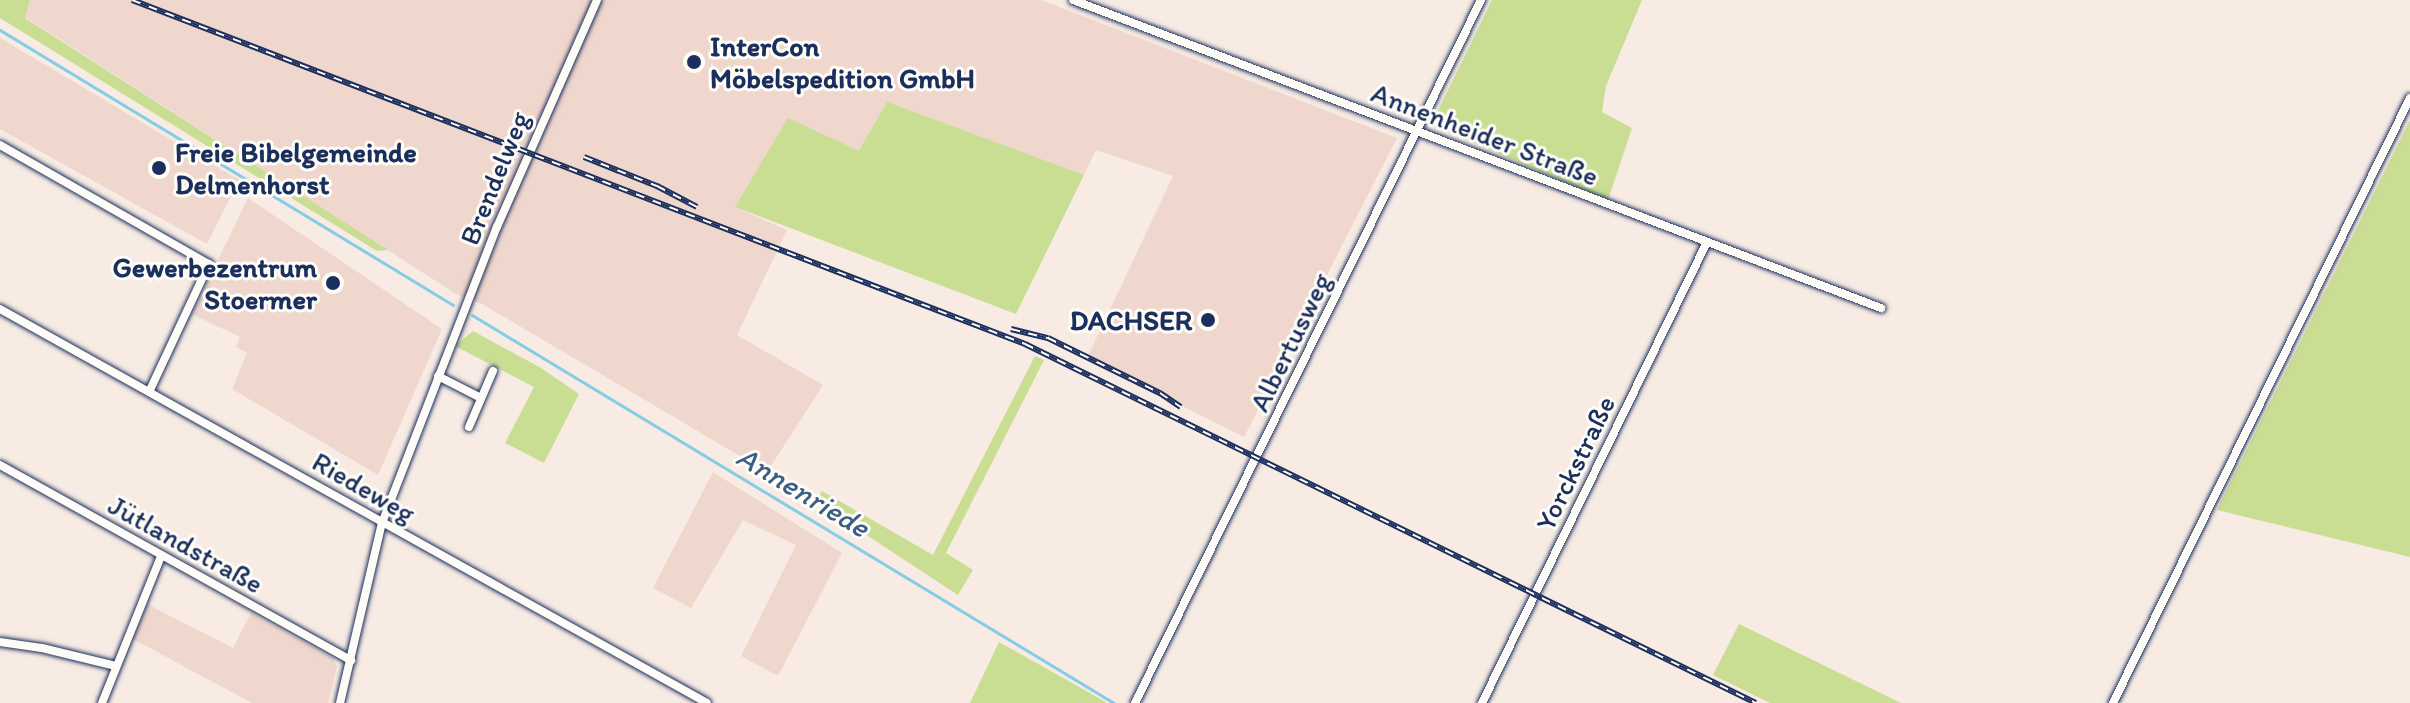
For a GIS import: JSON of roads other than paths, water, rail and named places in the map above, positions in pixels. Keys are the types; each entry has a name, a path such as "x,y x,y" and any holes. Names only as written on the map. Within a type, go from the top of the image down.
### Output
{"street":[{"name":"Brendelweg","path":"340,703 382,523 539,126 597,0"},
{"name":"Annenheider Straße","path":"1073,0 1881,308"},
{"name":"Albertusweg","path":"1135,703 1481,0"},
{"path":"2113,703 2410,98"},
{"path":"0,145 209,264 150,390"},
{"name":"Yorckstraße","path":"1482,703 1707,242"},
{"name":"Riedeweg","path":"0,309 707,703"},
{"path":"469,427 493,371"},
{"path":"438,376 481,398"},
{"name":"Jütlandstraße","path":"0,465 351,660"},
{"path":"102,703 161,556"},
{"path":"0,642 42,648 116,666"}],"waterway":[{"name":"Annenriede","path":"0,30 453,305"},
{"name":"Annenriede","path":"472,315 1114,703"}],"railway":[{"path":"132,0 1025,344 1756,703"},
{"path":"584,157 657,186 697,207"},
{"path":"1011,329 1048,338 1160,393 1181,407"}],"place":[{"name":"InterCon Möbelspedition GmbH","path":"694,62"},
{"name":"Freie Bibelgemeinde Delmenhorst","path":"159,168"},
{"name":"Gewerbezentrum Stoermer","path":"333,283"},
{"name":"DACHSER","path":"1208,320"}]}
